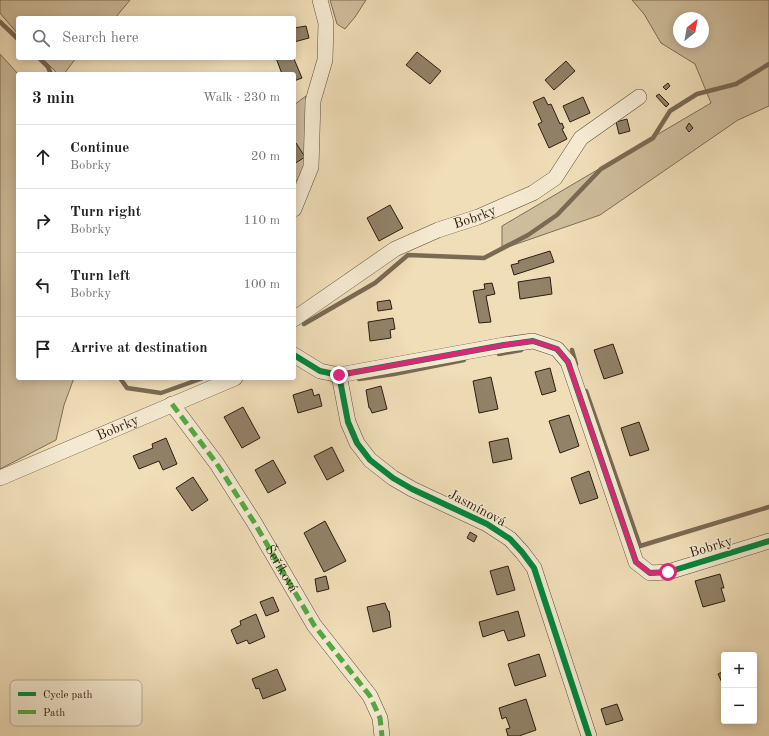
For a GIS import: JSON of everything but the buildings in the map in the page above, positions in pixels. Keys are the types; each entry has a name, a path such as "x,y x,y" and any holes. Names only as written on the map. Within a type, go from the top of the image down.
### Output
{"street":[{"path":"296,204 311,167 313,101 325,60 326,23 320,0"},
{"name":"Bobrky","path":"296,318 395,250 438,230 478,217 533,193 555,178 581,138 639,98"},
{"name":"Bobrky","path":"296,356 320,371 339,375 533,341 557,349 568,362 636,562 650,573 668,572 769,541"},
{"name":"Jasmínová","path":"339,375 348,422 357,443 370,460 393,478 412,490 487,524 510,539 534,568 589,736"},
{"name":"Bobrky","path":"0,478 230,380"},
{"name":"Šeříková","path":"172,404 217,464 254,522 314,625 370,696 380,718 382,736"}],"shaded area":[{"path":"0,0 130,0 117,16 16,16 16,32 0,13"},
{"path":"330,0 366,0 345,29 337,24"},
{"path":"632,0 769,0 769,106 738,120 600,215 502,249 502,226 711,103 695,64 661,43 644,14"},
{"path":"0,54 16,72 16,380 73,380 64,405 56,440 0,469"},
{"path":"44,60 74,60 66,72 56,72"},
{"path":"306,96 307,158 301,178 296,181 296,104"}],"waterway":[{"path":"0,22 16,37"},
{"path":"41,60 48,67 50,72"},
{"path":"304,324 375,283 408,255 484,258 528,235 557,215 601,169 653,138 670,111 697,94 736,84 769,64"},
{"path":"499,354 521,350"},
{"path":"572,350 576,364"},
{"path":"359,379 394,374 464,360"},
{"path":"121,380 127,388 161,393 197,380"},
{"path":"586,391 640,546 769,507"}],"marked path":[{"path":"172,404 217,464 254,522 314,625 370,696 380,718 382,736"}],"cycle path":[{"path":"296,356 320,371 339,375 533,341 557,349 568,362 636,562 650,573 668,572 769,541"},
{"path":"339,375 348,422 357,443 370,460 393,478 412,489 487,524 510,539 534,568 589,736"}],"route":[{"path":"339,375 533,341 557,349 568,362 636,562 650,573 668,572"}]}
